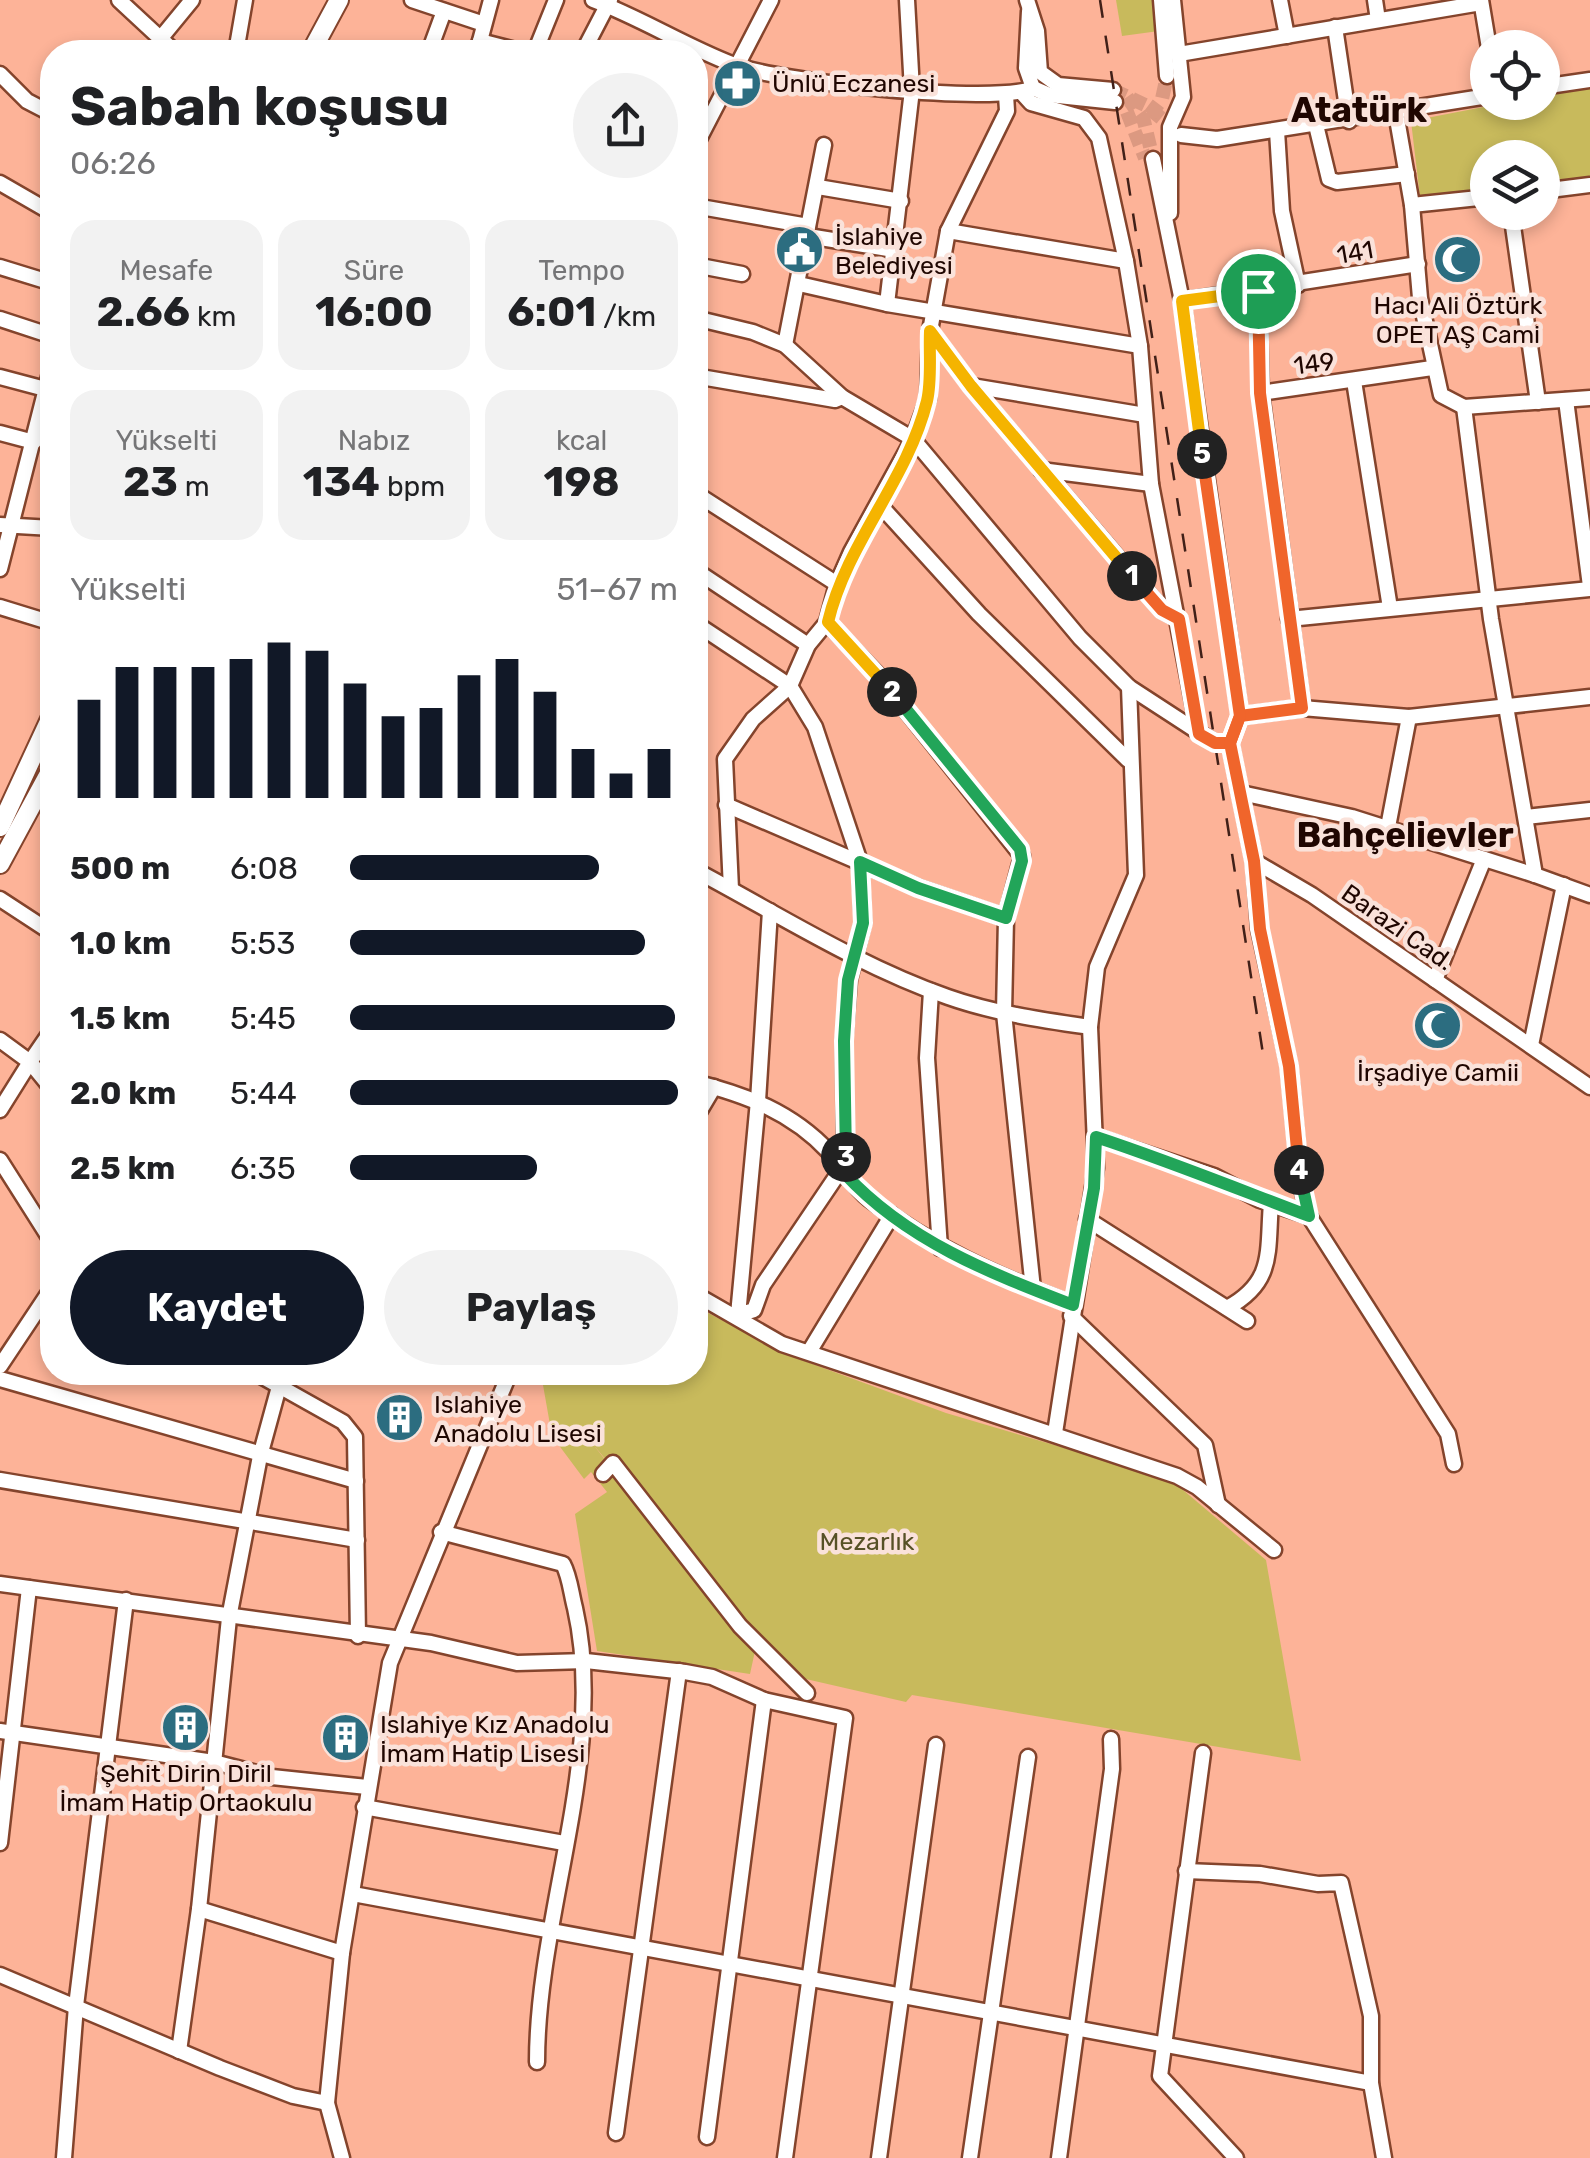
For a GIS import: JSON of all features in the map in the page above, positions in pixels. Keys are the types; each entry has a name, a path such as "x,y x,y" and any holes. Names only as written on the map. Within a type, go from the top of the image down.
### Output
{"main road":[{"path":"306,40 326,0"},
{"path":"318,40 339,0"},
{"path":"0,826 40,741"},
{"path":"0,864 40,790"}],"street":[{"path":"124,2 160,39 192,0"},
{"path":"238,40 245,0"},
{"path":"412,0 484,24"},
{"path":"480,40 490,0"},
{"path":"540,40 556,0"},
{"path":"708,120 771,0"},
{"path":"886,304 912,90 907,0"},
{"path":"1160,0 1167,76"},
{"path":"1173,0 1182,97 1168,146 1168,239 1182,301 1240,716 1230,743 1254,861 1260,929 1289,1066 1300,1180 1309,1216 1448,1434 1454,1464"},
{"path":"1280,0 1287,36"},
{"path":"1375,0 1378,20"},
{"path":"588,40 603,2 681,40"},
{"path":"1179,54 1481,2 1486,30"},
{"path":"708,53 735,66 912,90 1006,96 1028,90 1049,95 1114,96 1046,78 1036,65 1036,32 1028,6"},
{"path":"1028,6 1026,68 1031,103 1084,118 1098,138 1126,261 1140,346 1151,484 1199,734"},
{"path":"433,40 444,11"},
{"path":"1336,28 1348,120"},
{"path":"0,74 27,101 40,108"},
{"path":"1560,84 1590,80"},
{"path":"731,889 724,760 730,748 790,686 808,645 828,622 837,584 913,438 928,399 930,331 948,231 1007,110 1006,96"},
{"path":"1181,135 1217,140 1470,100"},
{"path":"1396,114 1412,205 1432,368 1446,401 1464,406 1590,398"},
{"path":"1316,125 1329,179 1337,182 1406,174"},
{"path":"1277,130 1282,211 1298,284"},
{"path":"786,345 824,145"},
{"path":"1150,158 1156,216 1168,239"},
{"path":"0,183 40,206"},
{"path":"1560,189 1590,185"},
{"path":"818,187 901,201"},
{"path":"1412,205 1470,199"},
{"path":"708,209 894,250"},
{"path":"1514,230 1538,402"},
{"path":"948,231 1126,261"},
{"name":"141","path":"1182,301 1418,264"},
{"path":"0,266 40,279"},
{"path":"708,267 742,274"},
{"path":"799,284 886,304 1140,346"},
{"path":"1258,291 1260,393 1302,708"},
{"path":"0,319 40,332"},
{"path":"708,321 786,345 842,397 913,438 1080,638 1129,688 1215,743 1230,743"},
{"path":"930,331 1040,470 1162,610 1179,619"},
{"name":"149","path":"1260,393 1432,368"},
{"path":"0,377 40,388"},
{"path":"708,378 822,398 842,397"},
{"path":"1354,381 1390,608"},
{"path":"971,386 1145,416"},
{"path":"1289,619 1590,588 1566,400"},
{"path":"1464,406 1489,601 1535,875"},
{"path":"0,569 7,527 40,421"},
{"path":"0,433 34,442"},
{"path":"1040,470 1151,484"},
{"path":"708,501 837,584"},
{"path":"879,504 979,614 1128,760"},
{"path":"7,527 40,528"},
{"path":"708,579 808,645"},
{"path":"0,606 40,619"},
{"path":"828,622 879,676 1020,849 1022,861 1006,918 1004,1013 1032,1289"},
{"path":"708,632 790,686 815,726 860,862 863,923 848,980 844,1171 763,1286 754,1310 738,1314"},
{"path":"1054,1433 1096,1137 1090,1027 1099,958 1136,875 1128,760 1129,688"},
{"path":"1240,716 1302,708 1409,717 1590,697"},
{"path":"1388,827 1409,717"},
{"path":"1241,793 1388,827 1590,894"},
{"path":"726,805 918,888 1006,918"},
{"path":"1526,818 1590,810"},
{"path":"1435,980 1484,859"},
{"name":"Barazi Cad.","path":"1254,861 1590,1087"},
{"path":"708,877 856,957 932,991 1004,1013 1090,1027"},
{"path":"1531,1046 1564,886"},
{"path":"0,899 40,924"},
{"path":"738,1314 758,1101 770,910"},
{"path":"932,991 927,1058 940,1248"},
{"path":"0,1040 40,1074"},
{"path":"0,1110 40,1047"},
{"path":"708,1085 758,1101 812,1136 892,1215 940,1248 1072,1310 1205,1444 1218,1505"},
{"path":"708,1096 714,1086"},
{"path":"1096,1137 1214,1176 1271,1204 1309,1216"},
{"path":"0,1160 40,1223"},
{"path":"1226,1308 1248,1296 1262,1280 1271,1204"},
{"path":"809,1352 892,1215"},
{"path":"1087,1219 1246,1321"},
{"path":"708,1300 738,1314 782,1344 1177,1476 1274,1550"},
{"path":"0,1366 40,1306"},
{"path":"0,1379 260,1456 356,1480"},
{"path":"179,2051 199,1909 228,1618 260,1456 280,1385"},
{"path":"290,1385 352,1431 358,1636"},
{"path":"342,2158 327,2103 342,1953 366,1787 398,1638 504,1385"},
{"path":"603,1474 613,1463 740,1626 806,1693"},
{"path":"0,1480 357,1540"},
{"path":"441,1532 563,1564 586,1661 583,1715 550,1930 537,2062"},
{"path":"0,1584 358,1636 398,1638 517,1663 586,1661 679,1671 712,1677 764,1700 838,1714 846,1723 785,2158"},
{"path":"0,1843 7,1732 29,1588"},
{"path":"64,2158 76,2006 126,1600"},
{"path":"616,2133 679,1671"},
{"path":"707,2136 764,1700"},
{"path":"7,1732 214,1762 272,1777 366,1787"},
{"path":"1059,2158 1112,1769 1111,1739"},
{"path":"879,2158 936,1745"},
{"path":"1203,1753 1160,2076 1236,2158"},
{"path":"970,2158 1028,1757"},
{"path":"364,1807 564,1843"},
{"path":"1186,1872 1260,1874 1318,1884 1341,1882 1371,2016 1371,2083 1384,2158"},
{"path":"353,1894 1163,2041 1371,2083"},
{"path":"199,1909 342,1953"},
{"path":"0,1975 293,2096 327,2103"}],"green space":[{"path":"1116,0 1154,0 1159,31 1122,36"},
{"path":"1590,88 1590,180 1560,183 1560,140 1470,140 1470,193 1420,197 1411,121 1470,110 1470,120 1560,120 1560,93"},
{"name":"Mezarlık","path":"708,1313 788,1355 946,1413 1170,1479 1266,1560 1301,1761 912,1695 906,1702 784,1674 592,1443 755,1651 750,1674 597,1651 575,1514 607,1492 591,1472 584,1479 552,1436 543,1385 708,1385"}],"tunnel":[{"path":"1150,115 1162,99 1167,76"},
{"path":"1113,90 1145,105 1177,131"},
{"path":"1127,97 1144,121 1153,159"},
{"path":"1127,112 1145,158"}],"railway":[{"path":"1100,0 1263,1054"}],"place":[{"name":"Ünlü Eczanesi","path":"737,83"},
{"name":"İslahiye Belediyesi","path":"800,250"},
{"name":"Hacı Ali Öztürk OPET AŞ Cami","path":"1458,259"},
{"name":"İrşadiye Camii","path":"1438,1026"},
{"name":"Islahiye Anadolu Lisesi","path":"399,1418"},
{"name":"Şehit Dirin Diril İmam Hatip Ortaokulu","path":"186,1727"},
{"name":"Islahiye Kız Anadolu İmam Hatip Lisesi","path":"345,1738"}],"district":[{"name":"Atatürk","path":"1359,110"},
{"name":"Bahçelievler","path":"1405,835"}],"route":[{"path":"1258,291 1182,301 1240,716 1230,743 1254,861 1260,929 1289,1066 1300,1180 1309,1216 1260,1200 1214,1176 1096,1137 1094,1188 1073,1305 987,1273 940,1248 864,1195 845,1174 844,1041 848,980 863,923 860,862 918,888 1006,918 1022,856 879,676 828,622 837,584 851,552 888,491 928,399 930,331 1040,470 1162,610 1179,619 1199,734 1215,743 1230,743 1240,716 1302,708 1260,393 1258,291"}]}
